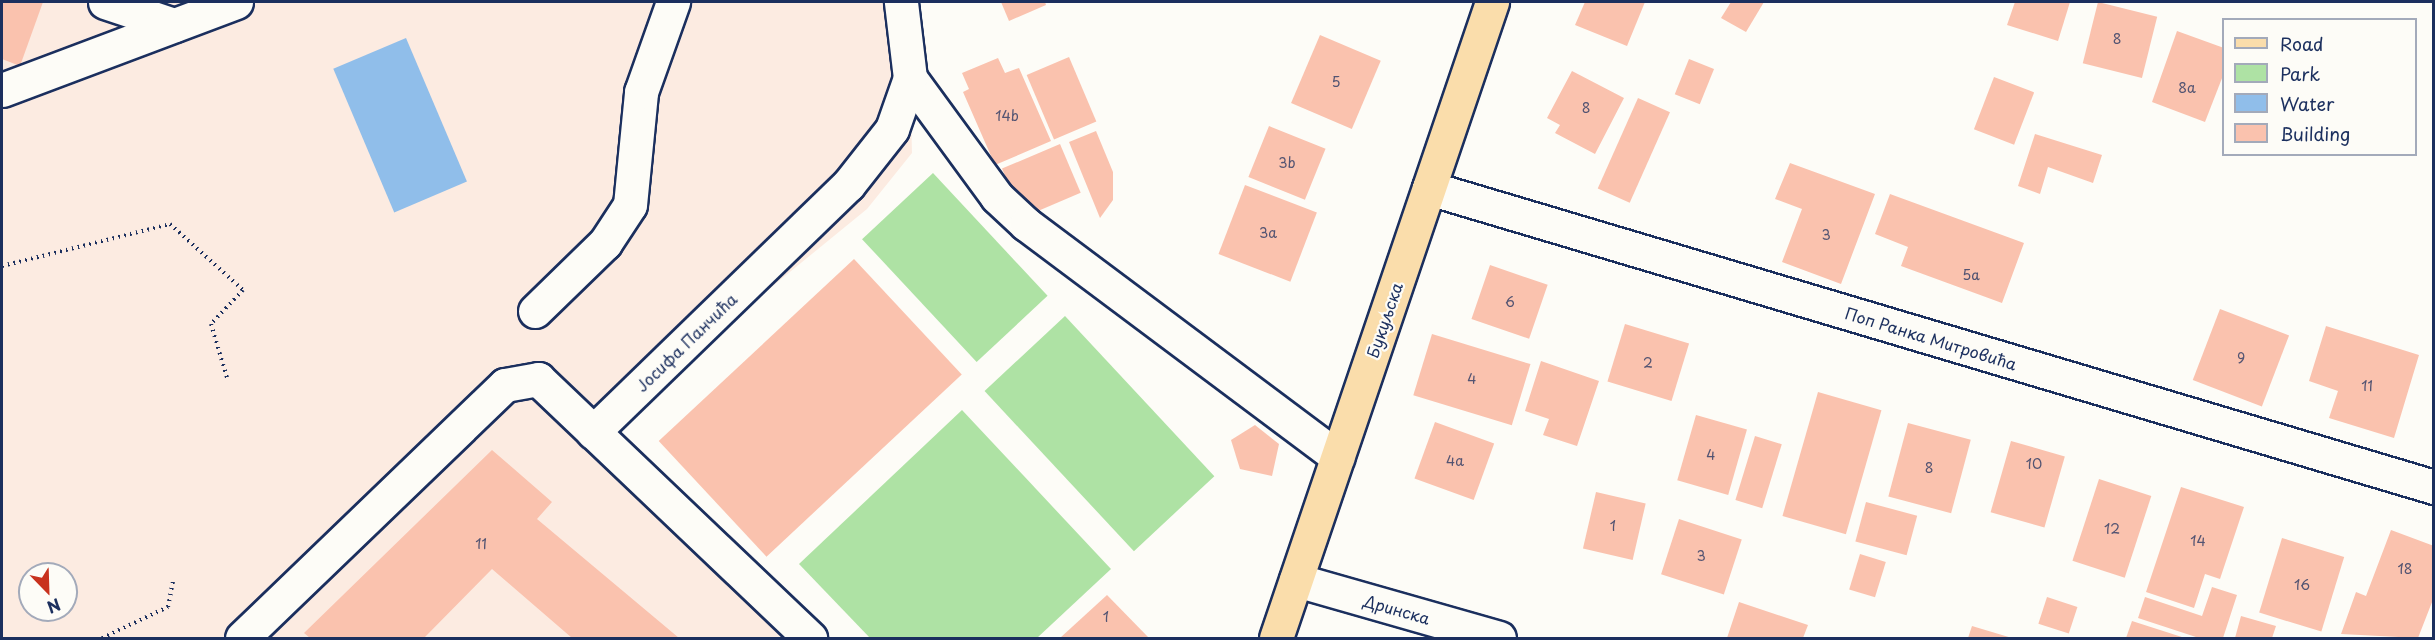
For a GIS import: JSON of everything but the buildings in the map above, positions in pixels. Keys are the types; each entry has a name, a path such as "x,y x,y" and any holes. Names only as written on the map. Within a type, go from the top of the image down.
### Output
{"main road":[{"name":"Букуљска","path":"1276,639 1492,2"}],"street":[{"path":"105,2 174,25"},
{"path":"7,84 236,2"},
{"path":"535,311 605,243 630,205 641,92 673,2"},
{"name":"Јосифа Панчића","path":"593,432 848,185 892,129 910,78 901,2"},
{"path":"910,78 997,197 1026,224 1338,457"},
{"name":"Поп Ранка Митровића","path":"1429,188 2433,488"},
{"path":"242,639 505,385 538,379 810,639"},
{"name":"Дринска","path":"1296,580 1499,639"}],"path":[{"path":"2,266 170,224 243,290 211,324 228,381"},
{"path":"102,639 168,607 173,581"}],"shaded area":[{"path":"2,2 912,2 927,49 910,78 912,153 867,209 594,432 810,638 2,638"}],"green space":[{"path":"933,173 1048,296 977,362 862,239"},
{"path":"1065,316 1214,476 1134,551 985,391"},
{"path":"962,410 1111,569 1037,638 870,638 799,564"}],"water":[{"path":"406,38 467,182 394,212 333,69"}]}
